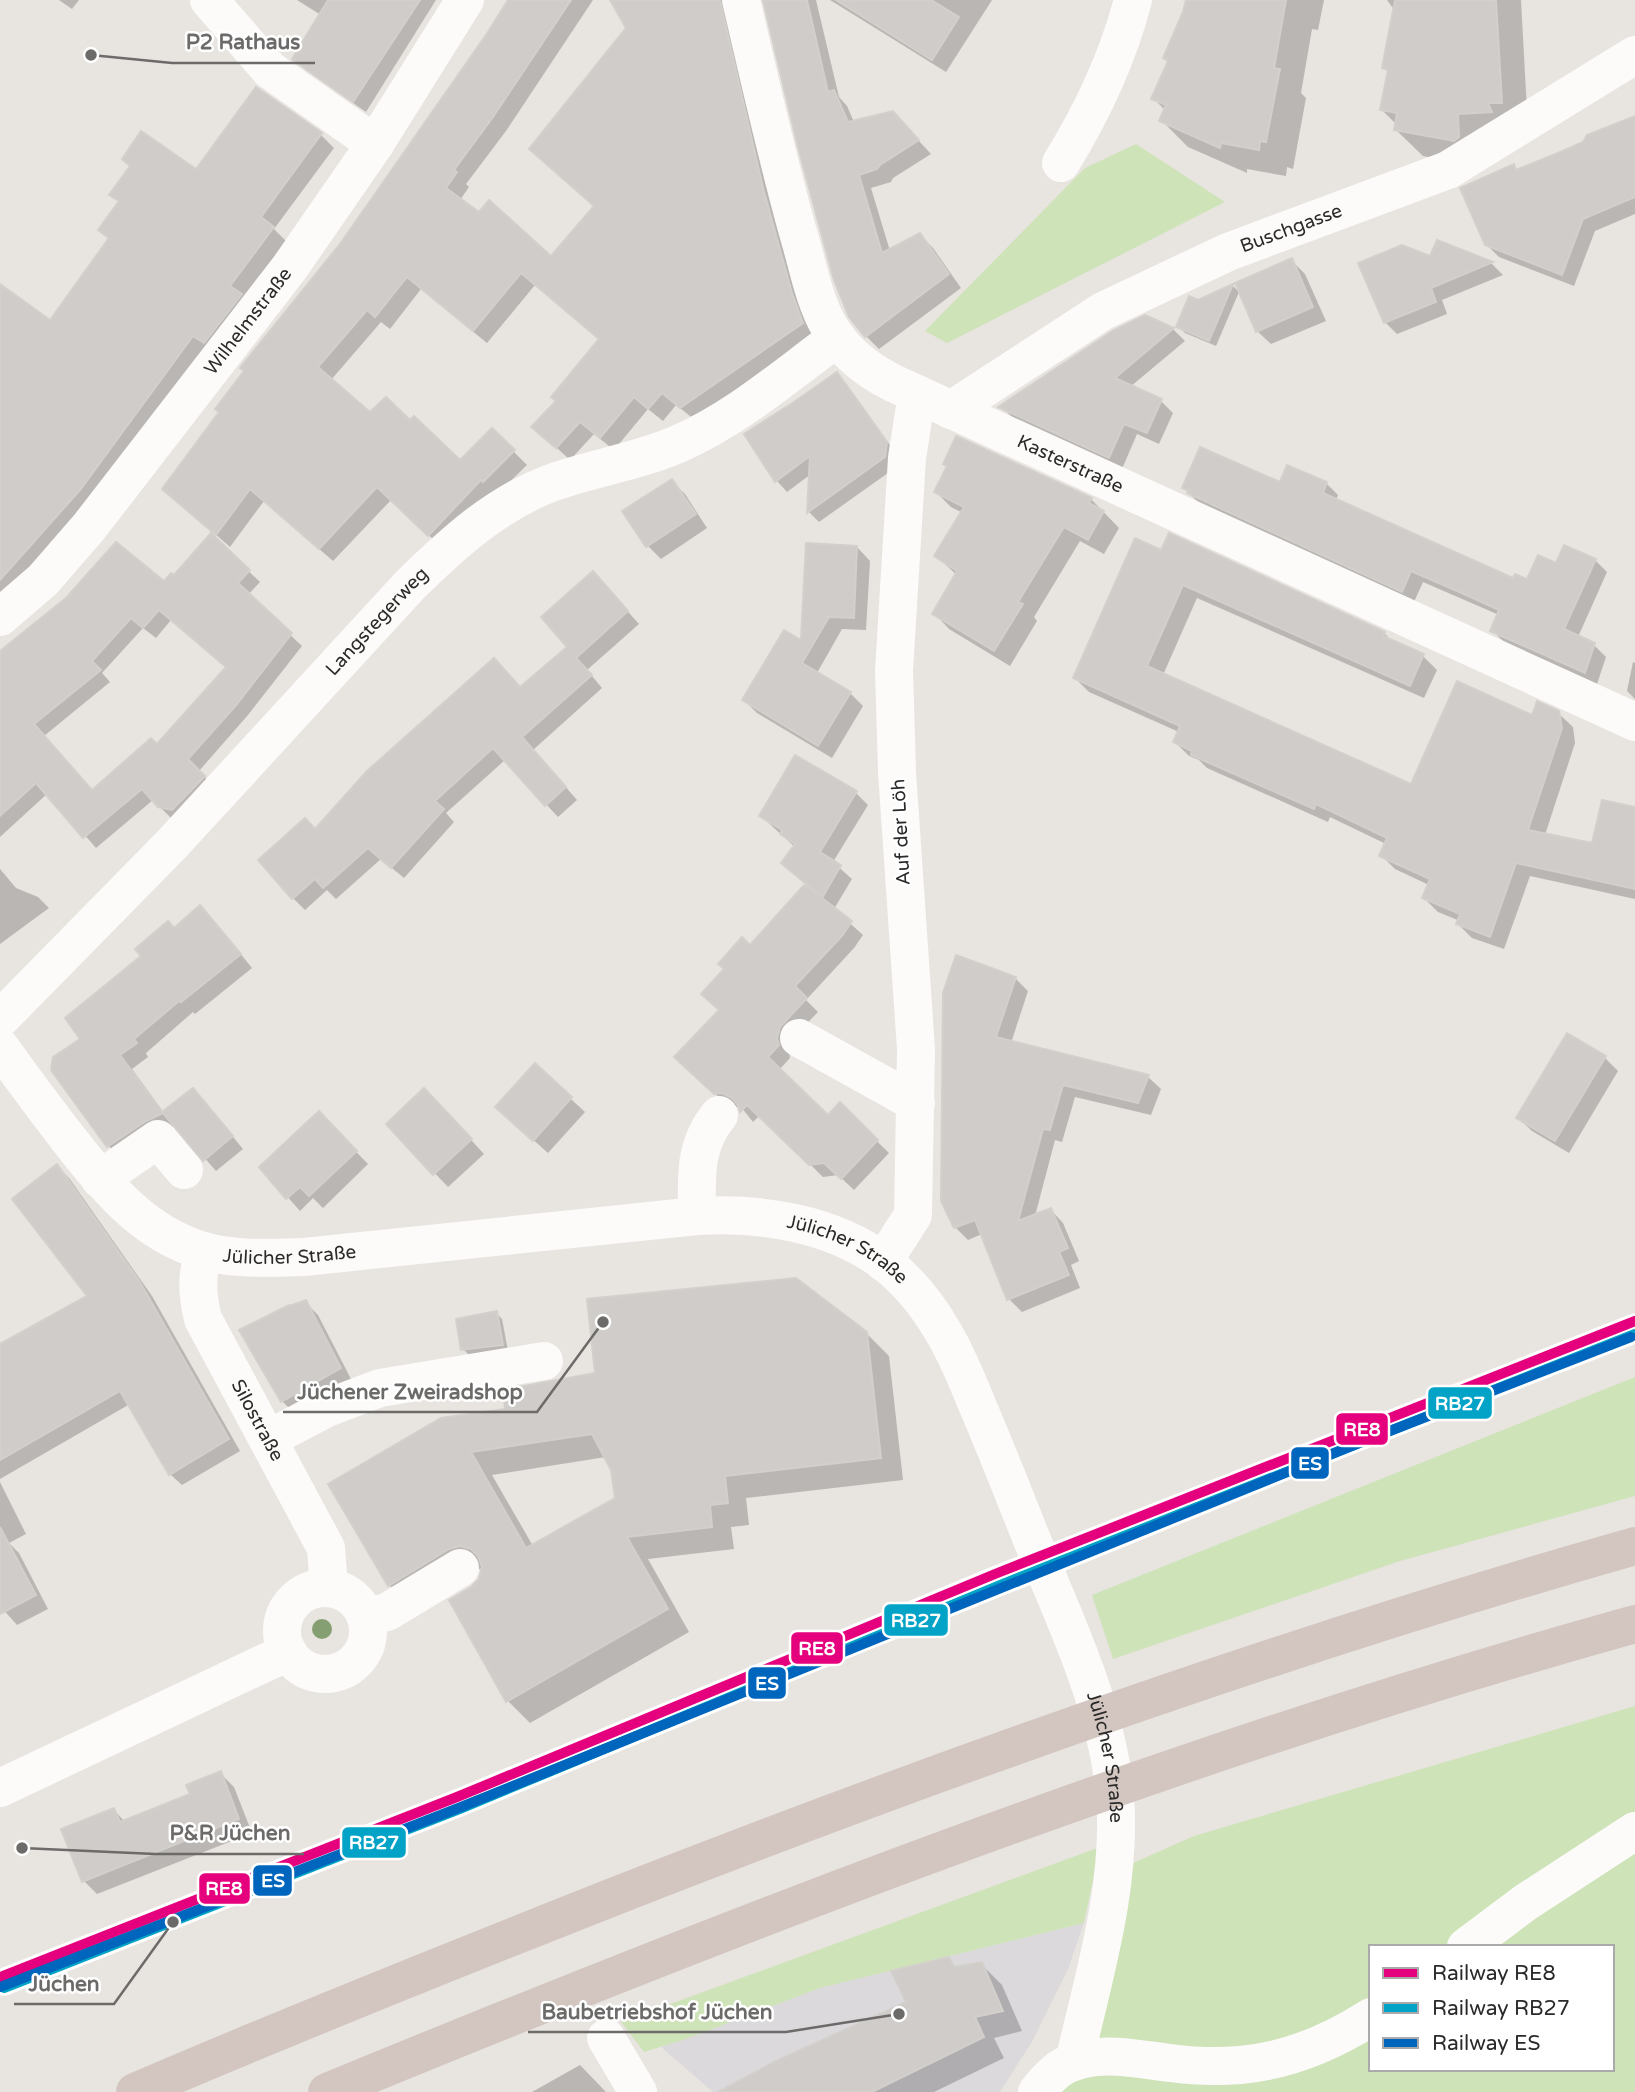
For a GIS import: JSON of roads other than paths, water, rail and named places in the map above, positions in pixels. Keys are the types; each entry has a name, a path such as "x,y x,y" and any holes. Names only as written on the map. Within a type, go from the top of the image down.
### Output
{"highway":[{"path":"135,2092 285,2028 526,1932 1041,1735 1425,1608 1635,1546"},
{"path":"327,2092 682,1950 1054,1809 1440,1681 1635,1624"}],"street":[{"path":"209,0 270,70 375,144"},
{"name":"Wilhelmstraße","path":"0,617 43,580 89,527 290,267 375,144 465,0"},
{"name":"Kasterstraße","path":"741,0 796,228 821,310 848,353 868,369 951,410 1635,722"},
{"path":"1061,163 1077,138 1105,80 1133,0"},
{"name":"Buschgasse","path":"951,410 1103,311 1228,252 1448,170 1635,55"},
{"name":"Langstegerweg","path":"0,1019 172,844 410,585 472,528 497,510 534,490 653,453 691,438 734,413 837,338"},
{"name":"Auf der Löh","path":"883,1262 913,1215 915,1014 904,881 894,671 907,458 917,394"},
{"path":"799,1038 916,1103"},
{"name":"Jülicher Straße","path":"0,1047 100,1179 134,1214 176,1240 204,1251 247,1257 318,1256 697,1216 754,1216 802,1225 857,1245 883,1262 913,1290 928,1308 956,1357 996,1449 1072,1641 1106,1736 1115,1797 1115,1871 1074,2062"},
{"path":"697,1216 700,1149 711,1124 719,1115"},
{"path":"100,1179 158,1139 184,1170"},
{"name":"Silostraße","path":"204,1251 198,1271 197,1294 203,1319 326,1548 329,1588"},
{"path":"268,1439 327,1408 380,1388 544,1361"},
{"path":"366,1617 387,1612 460,1568"},
{"path":"329,1588 350,1596 366,1617 368,1635 365,1646 354,1662 339,1671 314,1673 298,1664 288,1652 282,1633 289,1608 300,1595 314,1589 329,1588"},
{"path":"0,1788 288,1652"},
{"path":"1469,1945 1567,1874 1635,1831"},
{"path":"1037,2092 1060,2069 1074,2062 1105,2057 1203,2066 1254,2063 1313,2047 1341,2035 1369,2018"},
{"path":"606,2038 638,2092"}],"rail line":[{"name":"RE8","path":"0,1977 457,1797 995,1574 1635,1321"},
{"name":"RB27","path":"4,1988 462,1808 1000,1585 1635,1334"},
{"name":"ES","path":"0,1987 461,1807 1359,1443 1631,1337"}],"place":[{"name":"P2 Rathaus","path":"91,55"},
{"name":"Jüchener Zweiradshop","path":"603,1322"},
{"name":"P&R Jüchen","path":"22,1848"},
{"name":"Jüchen","path":"173,1922"},
{"name":"Baubetriebshof Jüchen","path":"899,2014"}]}
